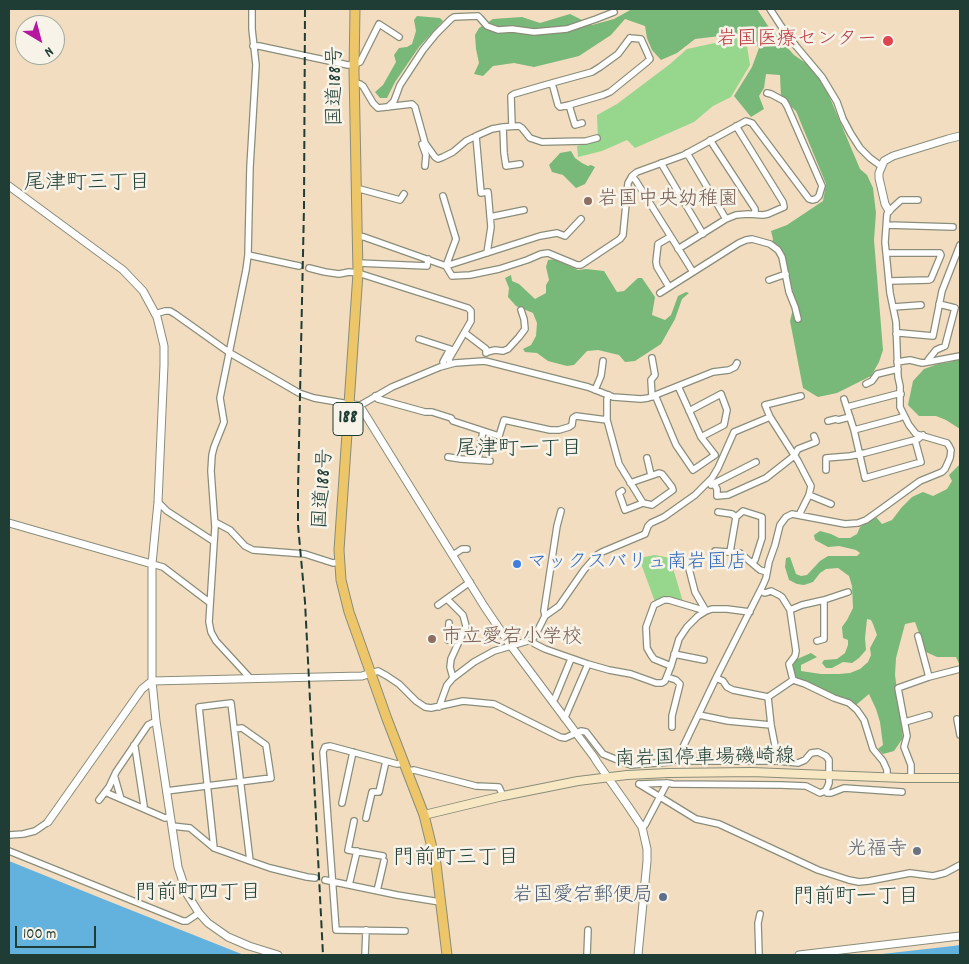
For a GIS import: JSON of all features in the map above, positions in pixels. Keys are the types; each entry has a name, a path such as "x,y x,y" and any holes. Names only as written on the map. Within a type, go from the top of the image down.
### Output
{"highway":[{"name":"国道188号","path":"355,9 354,82 358,273 339,550 340,580 344,597 387,720 424,815 436,864 447,955"}],"main road":[{"name":"南岩国停車場磯崎線","path":"424,815 503,796 578,781 668,772 752,772 960,778"}],"street":[{"path":"250,678 216,641 211,632 209,602 215,522 211,463 214,447 224,422 220,398 248,255 250,167 256,65 252,9"},
{"path":"770,9 796,46 822,77 856,141 870,158 881,166"},
{"path":"388,107 394,100 403,79 423,50 454,17 478,16 487,26 498,30 512,29 534,32 568,29 614,12"},
{"path":"254,46 354,65 360,62 379,24 398,36"},
{"path":"512,126 511,96 514,94 552,83 592,72 618,54 630,38 641,38 650,59 610,92 560,107 552,83"},
{"path":"354,82 363,86 378,108 412,104 415,107 423,138 434,157 438,159 453,152 466,141 476,136 492,129 503,127 519,126 530,138 542,142 586,141 596,138"},
{"path":"358,236 446,266 452,276 470,275 499,269 548,253 581,265 620,239 623,235 628,183 632,176 637,172 687,153 746,121 752,123 809,199 812,200 819,196 822,186 784,101 766,93"},
{"path":"569,104 575,125 582,123"},
{"path":"678,249 726,219 736,215 763,215 784,207 783,202 736,126"},
{"path":"503,127 506,166 520,164"},
{"path":"476,136 481,193 488,192 491,227 487,253"},
{"path":"889,211 885,204 879,178 881,166 888,158 960,136"},
{"path":"423,138 421,141 426,155 424,166"},
{"path":"710,140 755,209 755,214"},
{"path":"687,153 726,219"},
{"path":"660,164 703,234"},
{"path":"632,176 693,272"},
{"path":"9,186 123,270 143,291 160,326 164,355 158,502 152,564 152,681 156,721 178,868 187,894 199,913 216,930 249,946 278,955"},
{"path":"356,188 400,200 404,194"},
{"path":"443,196 456,239 446,266"},
{"path":"918,200 901,200 887,214 885,242 890,293 896,322 897,362 901,394 900,406 916,434 947,443 950,446 950,458 946,469 920,481 866,520 858,523 845,524 792,514 786,517 780,525 766,578 716,678 682,752 692,762 778,761 798,763 805,760 811,753 818,752 829,760 828,783 825,790 820,793 806,786 781,784 638,784 696,819 719,824 818,870 849,880 869,881 910,873 933,876 945,873 960,865"},
{"path":"490,217 524,210"},
{"path":"446,266 540,236 557,232 565,236 581,220"},
{"path":"887,225 953,227"},
{"path":"669,287 656,262 658,244 670,237"},
{"path":"660,293 739,243 752,239 770,244 782,256 789,292 798,319"},
{"path":"896,334 933,336 942,291 960,245"},
{"path":"886,254 940,253 942,255 931,279 890,281"},
{"path":"248,255 299,266"},
{"path":"358,263 427,266 428,259"},
{"path":"309,268 339,274 358,273 468,308 471,311 471,321 447,365"},
{"path":"769,280 786,274"},
{"path":"928,362 936,350 945,346 955,308 939,304"},
{"path":"893,307 921,305"},
{"path":"486,352 508,349 519,337 525,329 521,310"},
{"path":"155,314 165,311 175,314 230,353 300,393 314,398 359,406 392,387 455,363 484,361 545,376 613,397 641,400 713,372 729,370 736,367 737,363"},
{"path":"465,333 486,349 484,361"},
{"path":"419,339 450,349 443,362 447,365"},
{"path":"897,362 910,360 928,362 960,356"},
{"path":"652,358 655,375 651,380 653,396 676,445 693,470 715,455 701,436 678,386"},
{"path":"595,390 603,361"},
{"path":"866,384 872,381 877,374 898,369"},
{"path":"689,411 721,394 727,410 724,425 701,436"},
{"path":"847,407 901,394"},
{"path":"609,395 607,420 618,464 643,503"},
{"path":"375,396 451,418 453,421 499,436 504,420 550,430 569,427 572,425 572,418 576,416 607,420"},
{"path":"799,515 809,495 811,486 770,417 765,405 801,396"},
{"path":"844,399 854,430 865,478 921,462 915,440"},
{"path":"359,406 484,606 642,827 647,849 647,861 638,955"},
{"path":"828,421 850,416"},
{"path":"854,430 904,416"},
{"path":"439,707 447,685 452,678 494,650 531,640 545,616 559,606 597,555 645,534 651,523 664,517 695,495 712,478 734,432 770,417"},
{"path":"478,460 483,431"},
{"path":"826,470 826,458 860,455 915,440 923,435"},
{"path":"714,484 718,489 717,496 728,495 766,478 794,456 798,449 816,442 814,436"},
{"path":"448,457 490,461"},
{"path":"647,458 651,476"},
{"path":"705,486 714,484 756,462"},
{"path":"622,491 619,492 625,510 643,503 652,505 673,490 662,474 659,473 630,483"},
{"path":"809,495 831,504"},
{"path":"158,502 174,516 213,541"},
{"path":"730,552 736,517 743,511 762,517 762,538 755,560 752,563"},
{"path":"545,616 544,611 557,526 561,512"},
{"path":"718,512 732,514 736,517"},
{"path":"215,522 230,530 245,546 253,550 305,554 332,562 339,562"},
{"path":"9,523 163,567 209,602"},
{"path":"453,555 462,549 467,549"},
{"path":"715,551 740,553 760,570 767,572"},
{"path":"687,561 695,592 706,611"},
{"path":"438,605 470,582"},
{"path":"760,591 765,593 771,591 779,595 790,610 796,651 795,656 788,664 793,680"},
{"path":"790,610 809,602 824,600 848,592"},
{"path":"447,599 463,615 466,626 451,659 452,678"},
{"path":"672,666 654,659 647,648 646,627 654,605 664,600 669,600 706,611"},
{"path":"817,641 824,639 824,600"},
{"path":"531,640 545,649 571,659 631,674 656,683 662,683 665,681 672,666 679,639 698,616 712,609 750,612"},
{"path":"450,623 448,640 459,641"},
{"path":"918,636 929,677"},
{"path":"674,654 704,660"},
{"path":"552,701 571,659"},
{"path":"564,718 588,664"},
{"path":"911,778 911,765 904,747 907,736 898,688 960,669"},
{"path":"9,834 23,834 35,831 48,822 142,688 152,681 362,676 378,671 399,684 425,707 439,707 463,701 494,704 560,738 566,738 581,731 586,732 602,754 631,765 670,762 679,760 684,756"},
{"path":"667,677 676,680 680,684 672,716 672,727"},
{"path":"716,678 723,681 727,687 733,690 768,696 793,680"},
{"path":"793,680 805,684 820,693 849,703 857,710 864,720 873,748 884,761 888,770 888,777"},
{"path":"768,696 778,761"},
{"path":"214,848 199,707 231,703 250,861"},
{"path":"699,715 728,721 771,725"},
{"path":"905,722 929,716"},
{"path":"957,719 960,735"},
{"path":"99,800 148,725 156,721"},
{"path":"166,791 270,778 266,745 242,728 234,729"},
{"path":"134,745 143,808"},
{"path":"405,931 336,930 323,752 325,747 330,746 476,786 499,787 503,796"},
{"path":"342,803 353,752"},
{"path":"366,818 372,792 379,792 386,761"},
{"path":"114,777 116,778 121,799"},
{"path":"642,827 667,783"},
{"path":"825,790 831,793 844,788 902,792"},
{"path":"105,792 165,818 170,817"},
{"path":"354,821 348,850 383,858 377,891"},
{"path":"172,826 190,828 214,848 270,868 315,878"},
{"path":"9,851 183,921 187,921 199,913"},
{"path":"349,885 357,851"},
{"path":"325,880 440,902"},
{"path":"759,955 758,923 760,914"},
{"path":"365,955 366,930"},
{"path":"587,955 588,930"},
{"path":"799,955 960,936"}],"green space":[{"path":"632,9 757,9 768,26 794,55 807,64 825,86 860,169 867,175 873,188 876,213 874,240 883,350 871,376 837,393 818,397 803,388 790,321 795,301 784,256 772,245 771,231 787,225 823,201 826,184 796,111 781,97 780,75 766,74 764,88 759,96 764,109 751,117 734,96 752,67 759,48 745,33 695,39 677,53 661,60 652,50 645,26 625,19 611,35 579,56 534,67 514,63 493,66 483,76 474,74 479,63 475,35 479,28 493,19 522,17 540,23 570,14 592,25 614,19"},
{"path":"417,16 440,18 443,21 419,47 395,82 387,98 380,98 375,92 383,85 396,62 394,55 399,48 412,44 416,31 414,20"},
{"path":"738,38 747,46 750,65 731,97 713,106 694,122 635,148 627,140 602,151 578,157 577,146 598,141 597,115 617,104 687,49"},
{"path":"571,151 575,158 582,163 595,167 585,184 576,188 563,175 552,172 549,165 560,153"},
{"path":"555,259 578,270 604,271 617,292 624,291 638,278 642,278 655,297 652,315 665,320 671,315 678,296 686,292 689,293 682,299 675,319 661,344 635,361 625,362 619,355 598,350 587,351 574,365 567,366 548,361 537,353 525,352 523,349 531,345 536,336 537,323 533,313 516,306 508,297 509,288 505,278 511,275 512,281 519,284 535,299 546,293 546,285 549,280 546,267 548,260"},
{"path":"960,358 960,429 936,416 919,416 908,405 913,381 924,369"},
{"path":"960,464 960,666 956,657 937,657 926,652 915,622 905,624 896,658 895,675 903,738 894,751 883,754 878,749 883,745 880,722 869,694 856,705 798,680 793,674 792,669 795,660 811,653 817,657 801,665 801,671 839,674 850,673 860,669 868,662 871,655 870,648 877,635 873,624 871,620 867,619 866,650 859,658 852,663 843,662 832,668 826,668 822,663 824,660 837,659 845,653 848,645 848,640 843,638 842,627 853,608 852,586 849,576 838,568 826,569 813,582 804,585 797,584 789,580 785,567 786,558 790,557 796,574 801,576 807,575 820,561 828,556 857,556 860,553 856,550 839,546 828,547 815,540 814,535 820,531 839,538 850,538 857,534 860,527 876,517 882,524 892,520 912,497 923,492 933,496 947,489 952,481 949,475"},
{"path":"655,555 670,558 683,602 670,598 661,598 655,602 639,558"}],"water":[{"path":"9,861 103,899 244,955 9,955"},
{"path":"960,945 960,955 873,955 953,946"}],"railway":[{"path":"305,9 304,207 298,525 305,602 323,955"}],"place":[{"name":"岩国医療センター","path":"888,41"},
{"name":"岩国中央幼稚園","path":"588,201"},
{"name":"マックスバリュ南岩国店","path":"517,564"},
{"name":"市立愛宕小学校","path":"432,639"},
{"name":"光福寺","path":"917,851"},
{"name":"岩国愛宕郵便局","path":"663,897"}],"district":[{"name":"尾津町三丁目","path":"87,185"},
{"name":"尾津町一丁目","path":"519,451"},
{"name":"門前町三丁目","path":"456,860"},
{"name":"門前町四丁目","path":"198,895"},
{"name":"門前町一丁目","path":"856,899"}]}
